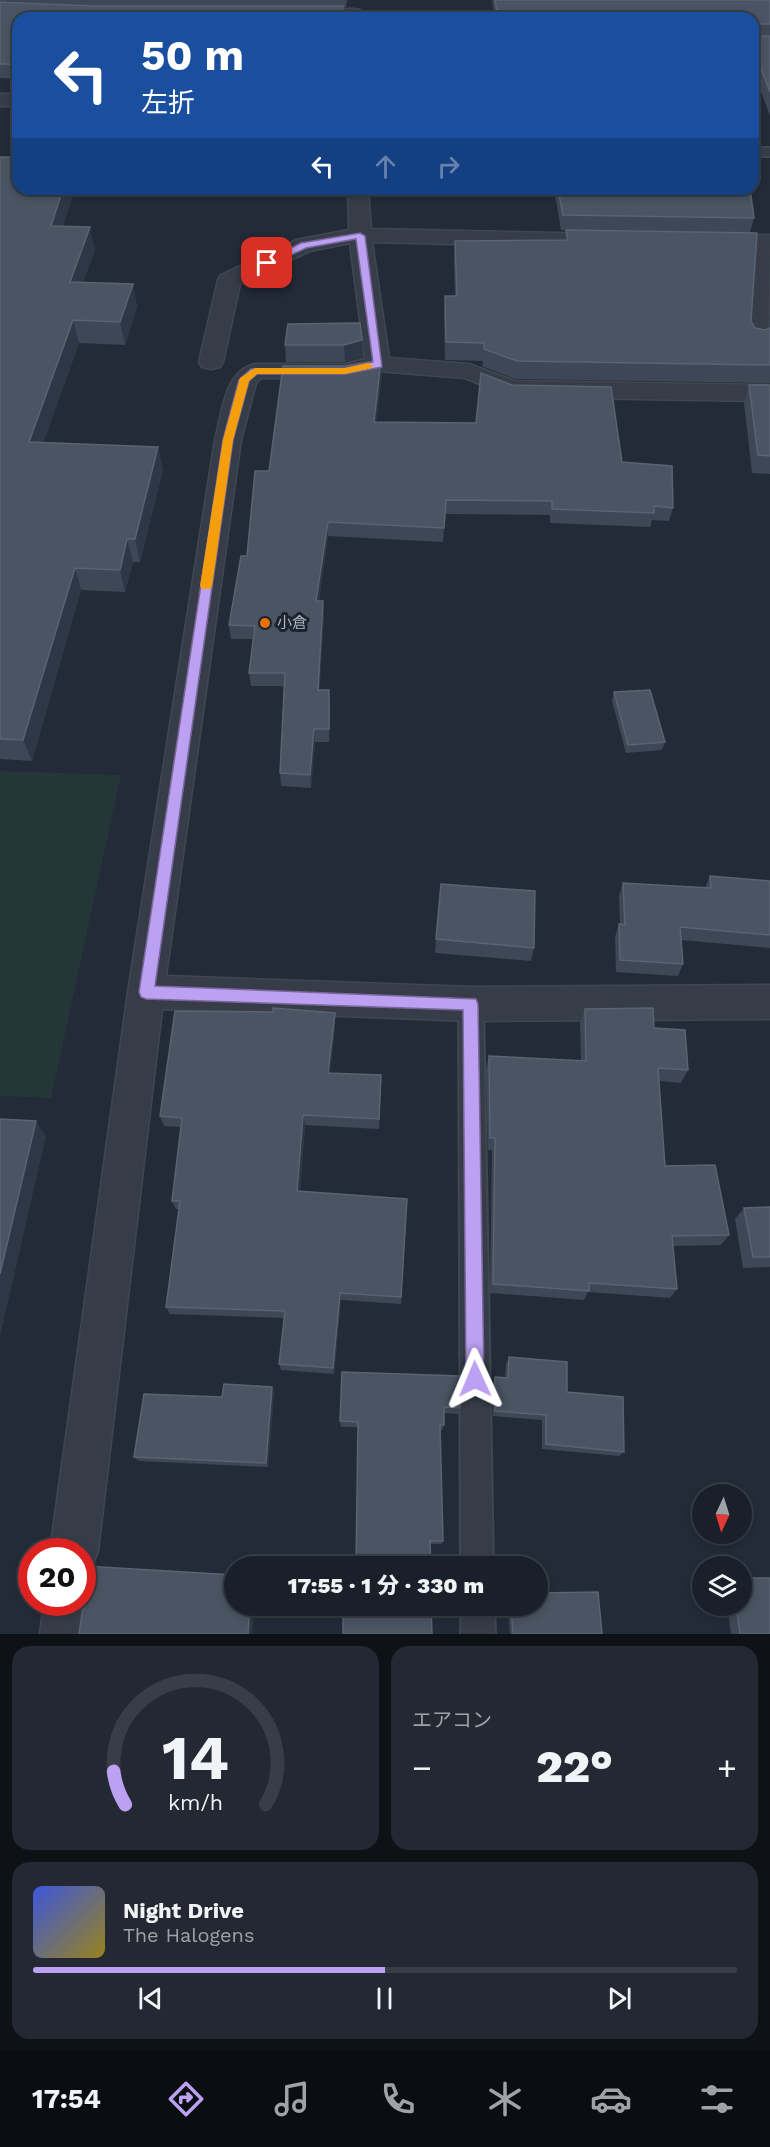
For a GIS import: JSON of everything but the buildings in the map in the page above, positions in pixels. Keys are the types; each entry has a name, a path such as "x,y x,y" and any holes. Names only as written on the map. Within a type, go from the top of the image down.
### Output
{"street":[{"path":"331,12 354,11"},
{"path":"358,195 360,236 378,364"},
{"path":"211,362 229,280 304,245 360,236 632,241"},
{"path":"690,242 770,242 760,339"},
{"path":"76,1538 146,992 228,440 244,380 255,371 345,371 378,364 469,371 511,389 770,393"},
{"path":"146,992 471,1004 770,1002"},
{"path":"63,1634 66,1616"}],"lane":[{"path":"471,1004 477,1556"},
{"path":"478,1616 478,1634"}],"shaded area":[{"path":"0,771 121,775 51,1098 0,1096"}],"slow traffic":[{"path":"206,586 228,440 244,380 255,371 345,371 368,366"}],"place":[{"name":"小倉","path":"265,623"}],"route":[{"path":"267,263 304,245 360,236 378,364 345,371 255,371 244,380 228,440 146,992 471,1004 475,1379"}]}
